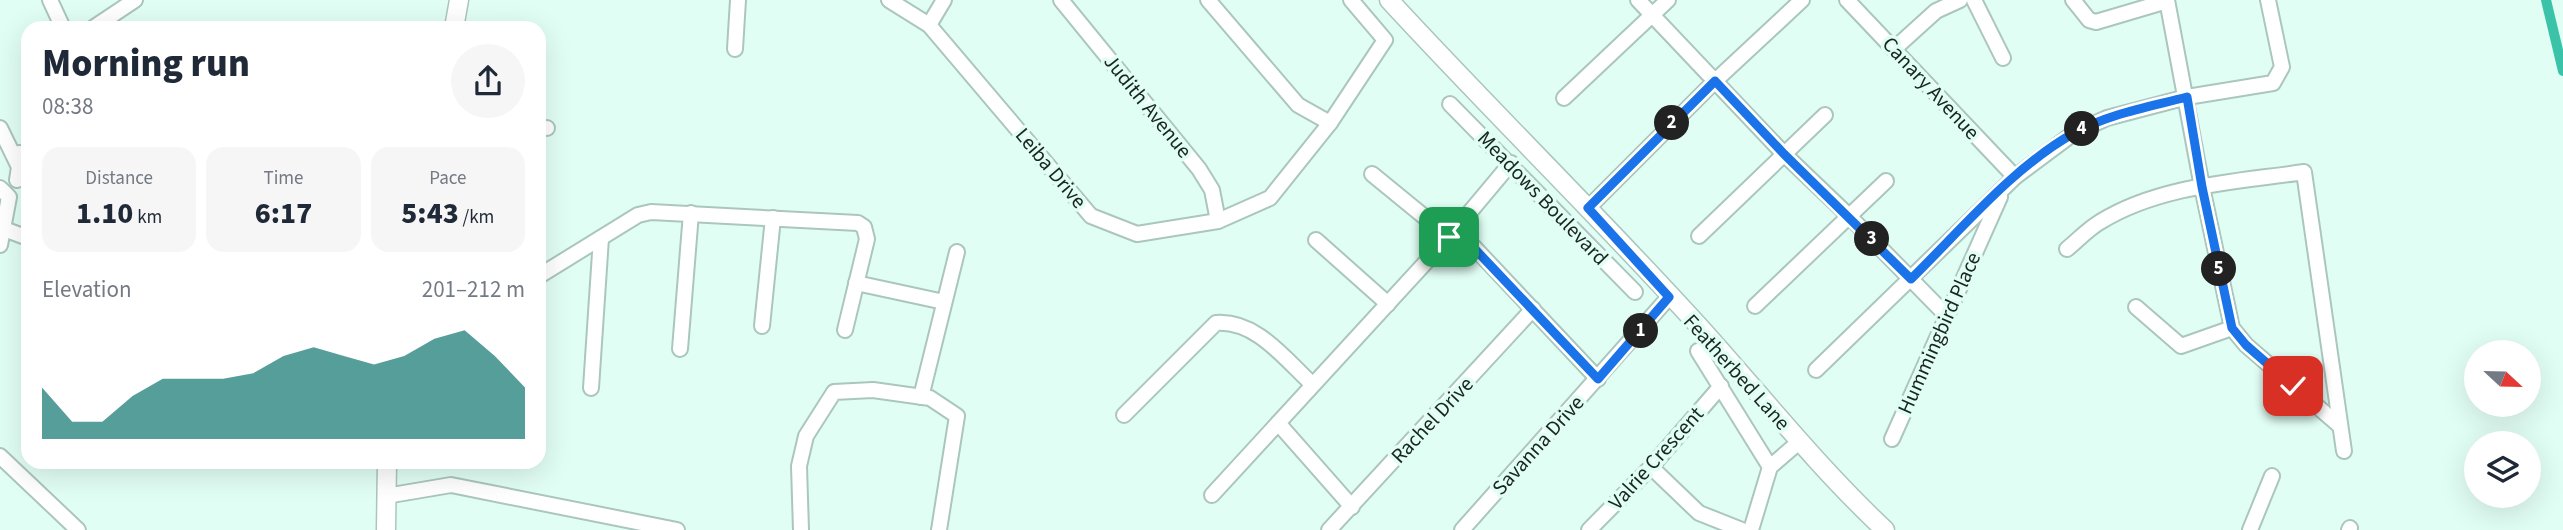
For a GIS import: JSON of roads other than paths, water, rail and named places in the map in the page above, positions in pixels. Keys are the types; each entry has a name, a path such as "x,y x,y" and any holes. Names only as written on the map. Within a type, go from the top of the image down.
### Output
{"main road":[{"path":"455,21 459,0"},
{"name":"Featherbed Lane","path":"1389,0 1705,333 1799,442 1885,530"},
{"path":"386,530 387,469"}],"street":[{"path":"50,0 60,21"},
{"path":"104,21 135,0"},
{"path":"735,49 738,0"},
{"name":"Leiba Drive","path":"889,0 929,25 1091,216 1137,234 1218,221 1270,198 1330,123 1385,40 1351,0"},
{"path":"929,25 944,0"},
{"name":"Judith Avenue","path":"1062,0 1199,169 1212,190 1218,221"},
{"path":"1208,0 1298,105 1330,123"},
{"path":"1639,0 1651,16 1784,154 1849,216 1947,317"},
{"path":"1564,98 1668,0"},
{"path":"1588,208 1715,81 1802,0"},
{"name":"Canary Avenue","path":"1847,0 2015,177"},
{"path":"1894,48 1936,11 1959,0"},
{"path":"1975,0 2003,58"},
{"path":"2073,0 2088,20 2096,22 2167,0 2232,328 2246,345 2340,426"},
{"path":"1816,370 2015,177 2074,133 2108,118 2187,97 2273,83 2282,67 2269,0"},
{"name":"Meadows Boulevard","path":"1450,104 1635,292"},
{"path":"1699,236 1825,115"},
{"path":"0,128 21,153 17,180"},
{"path":"1212,495 1388,304 1511,163"},
{"path":"2067,249 2099,222 2146,200 2202,187 2304,172 2344,451"},
{"path":"1372,174 1452,232 1533,309 1598,379"},
{"path":"1755,306 1886,181"},
{"name":"Hummingbird Place","path":"1892,439 2004,188"},
{"path":"0,246 4,229 4,192"},
{"path":"546,272 638,215 651,212 858,223 864,227 867,239 845,330"},
{"path":"680,349 691,213"},
{"path":"762,326 772,218"},
{"path":"4,229 21,235"},
{"path":"591,388 601,238"},
{"path":"1316,240 1388,304"},
{"path":"921,397 957,252"},
{"path":"856,283 944,302"},
{"name":"Savanna Drive","path":"1462,530 1669,297"},
{"path":"2136,307 2181,346 2232,328"},
{"name":"Rachel Drive","path":"1329,530 1533,309"},
{"path":"1124,415 1216,323 1234,322 1252,329 1312,384"},
{"name":"Valrie Crescent","path":"1698,351 1770,467"},
{"name":"Valrie Crescent","path":"1589,530 1651,467 1721,386"},
{"path":"801,530 799,466 806,436 834,392 873,390 930,398 957,416 939,530"},
{"path":"1278,423 1352,507"},
{"path":"1751,530 1770,467 1799,442"},
{"path":"0,456 78,530"},
{"path":"1651,467 1699,513 1742,530"},
{"path":"2250,530 2272,476"},
{"path":"386,496 451,485 677,530"}],"waterway":[{"path":"2546,0 2563,71"}]}
